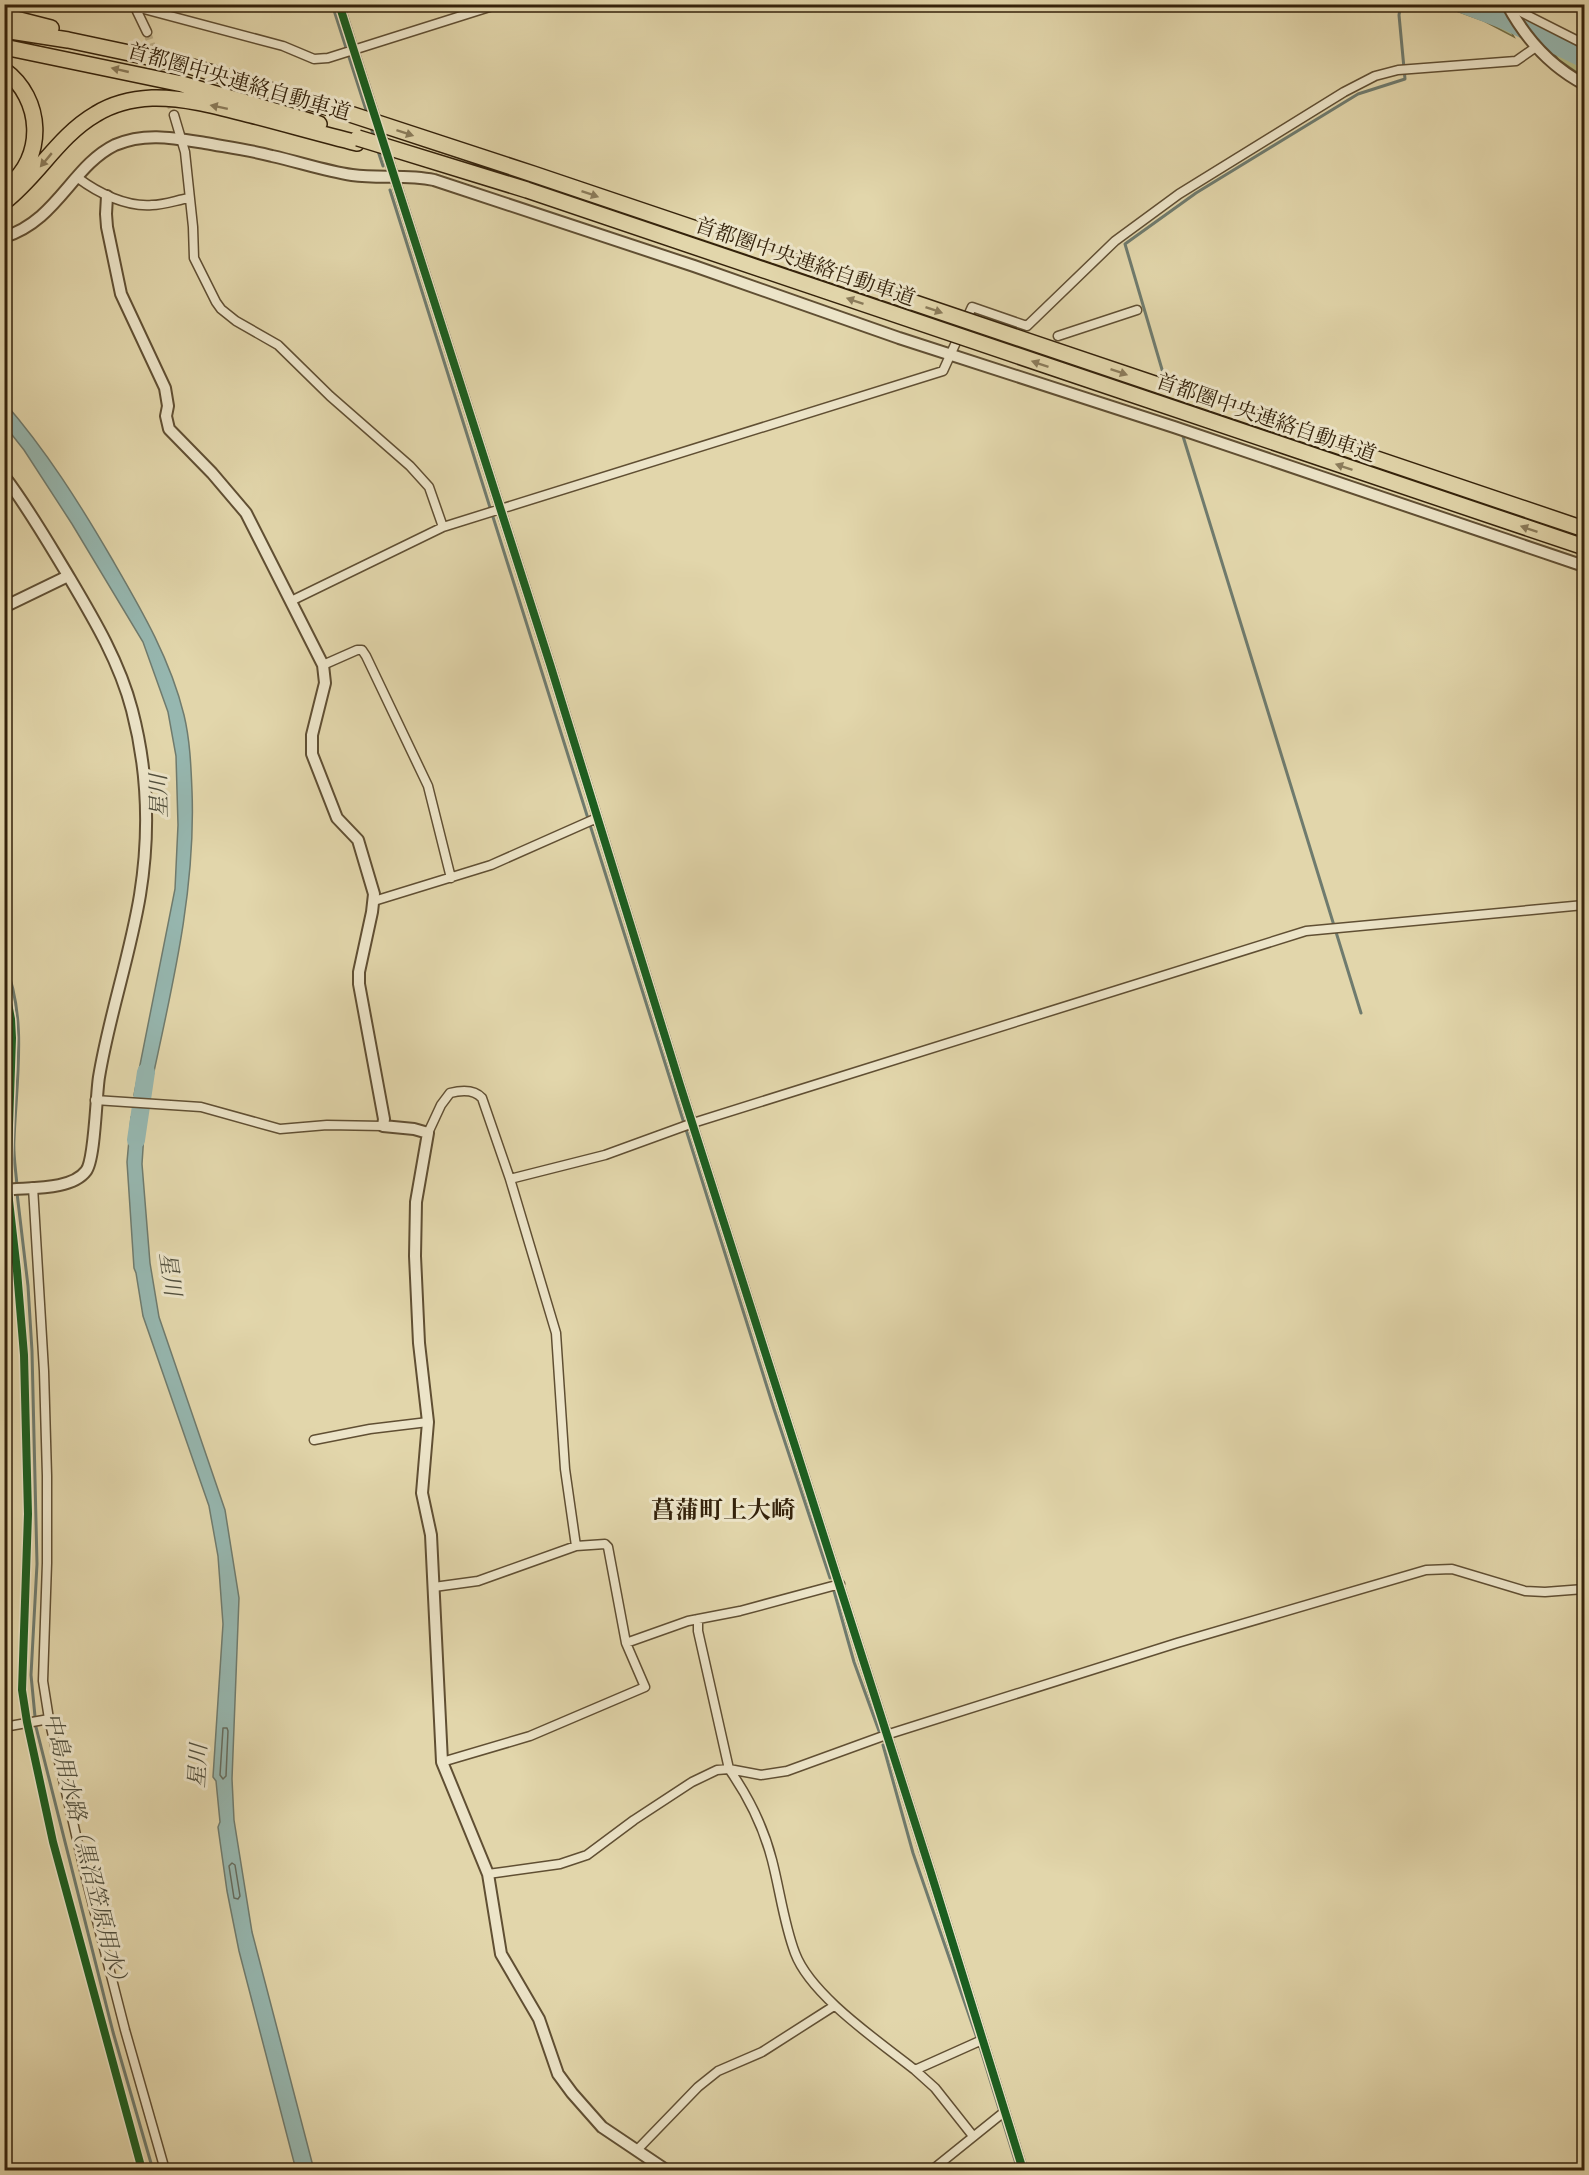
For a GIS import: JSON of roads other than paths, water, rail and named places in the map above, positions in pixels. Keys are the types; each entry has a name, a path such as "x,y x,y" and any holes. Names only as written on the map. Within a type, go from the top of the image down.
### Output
{"highway":[{"path":"4,16 79,33 103,48"},
{"name":"首都圏中央連絡自動車道","path":"4,30 186,65 350,114 1584,529"},
{"name":"首都圏中央連絡自動車道","path":"4,47 182,84 295,115 357,140 484,177 1584,547"},
{"path":"4,70 26,92 33,110 36,131 26,166 15,181 4,189"},
{"path":"4,202 19,191 64,139 80,125 96,114 126,102 163,98 211,105 357,140"}],"street":[{"path":"125,4 283,46 314,59 328,58 499,4"},
{"path":"339,4 550,664 1023,2170"},
{"path":"1507,4 1514,18 1545,57 1584,84"},
{"path":"1507,4 1584,44"},
{"path":"135,6 147,32"},
{"path":"291,601 443,527 943,371 972,307 1027,326 1115,241 1131,229 1179,194 1344,92 1375,76 1398,70 1516,61 1536,47"},
{"path":"174,115 185,152 194,258 202,278 221,309 236,321 278,345 330,396 410,465 429,487 443,527"},
{"path":"4,237 27,227 44,215 100,155 122,143 146,136 269,155 352,175 421,177 465,189 951,355 1584,566"},
{"path":"78,178 107,196 152,206 189,198"},
{"path":"107,196 107,227 121,294 165,388 169,429 212,473 246,513 323,665 325,682 312,735 312,754 337,819 358,840 374,894 359,984 384,1126"},
{"path":"1058,336 1137,310"},
{"path":"4,476 34,520 102,634 132,708 139,742 147,807 140,896 107,1033 95,1100 89,1166 74,1181 62,1185 7,1190"},
{"path":"4,607 68,576"},
{"path":"323,665 357,650 362,650 366,656 428,786 451,878"},
{"path":"374,901 490,865 597,818"},
{"path":"510,1179 605,1155 693,1123 1306,931 1584,904"},
{"path":"576,1546 565,1470 556,1333 488,1111 482,1098 476,1092 450,1093 441,1105 428,1133 418,1184 414,1224 419,1343 428,1422 422,1493 431,1535 442,1762 488,1874 501,1954 539,2019 558,2074 602,2127 666,2170"},
{"path":"95,1100 201,1107 280,1130 327,1125 384,1126 428,1133"},
{"path":"28,1188 44,1371 48,1527 42,1667 45,1720 122,2019 165,2170"},
{"path":"314,1440 370,1429 428,1422"},
{"path":"434,1587 478,1581 576,1546 600,1544 608,1546 627,1643 645,1687 530,1736 442,1762"},
{"path":"488,1874 560,1864 587,1855 634,1820 692,1782 717,1770 729,1769 775,1774 886,1735 1177,1643 1426,1570 1452,1569 1525,1591 1584,1589"},
{"path":"627,1643 698,1619 740,1611 840,1584"},
{"path":"698,1619 698,1631 729,1769 760,1825 771,1858 795,1955 834,2006 935,2088 973,2136"},
{"path":"4,1727 45,1720"},
{"path":"637,2150 698,2087 718,2071 762,2052 834,2006"},
{"path":"915,2070 982,2040"},
{"path":"932,2170 1004,2112"}],"water":[{"path":"4,402 62,478 134,596 163,654 186,724 192,791 190,868 180,945 149,1095 134,1095 175,889 178,825 176,756 168,712 143,642 72,524 24,450 5,426"},
{"path":"131,1117 145,1118 142,1164 150,1263 159,1317 225,1510 239,1598 232,1779 234,1820 252,1932 314,2170 296,2170 239,1951 227,1891 218,1827 220,1822 216,1781 213,1777 223,1624 218,1556 209,1506 143,1316 134,1268 127,1162"}],"waterway":[{"path":"332,4 367,113"},
{"path":"1166,383 1125,244 1196,193 1358,94 1405,79 1399,15 1401,4"},
{"path":"1462,4 1504,20 1584,59"},
{"path":"370,125 375,139"},
{"path":"378,151 383,166"},
{"path":"390,190 774,1409 830,1578"},
{"path":"1182,433 1361,1013"},
{"name":"中島用水路（黒沼笠原用水）","path":"4,962 16,1005 18,1027 14,1146 17,1186"},
{"name":"星川","path":"136,1140 146,1072"},
{"name":"中島用水路（黒沼笠原用水）","path":"17,1193 28,1286 32,1351 37,1564 31,1675 36,1727 113,2032 153,2170"},
{"path":"834,1591 854,1662 879,1731"},
{"path":"883,1745 913,1853 979,2044 1018,2170"}],"tunnel":[{"path":"147,32 174,115"}],"district":[{"name":"菖蒲町上大崎","path":"723,1510"}]}
